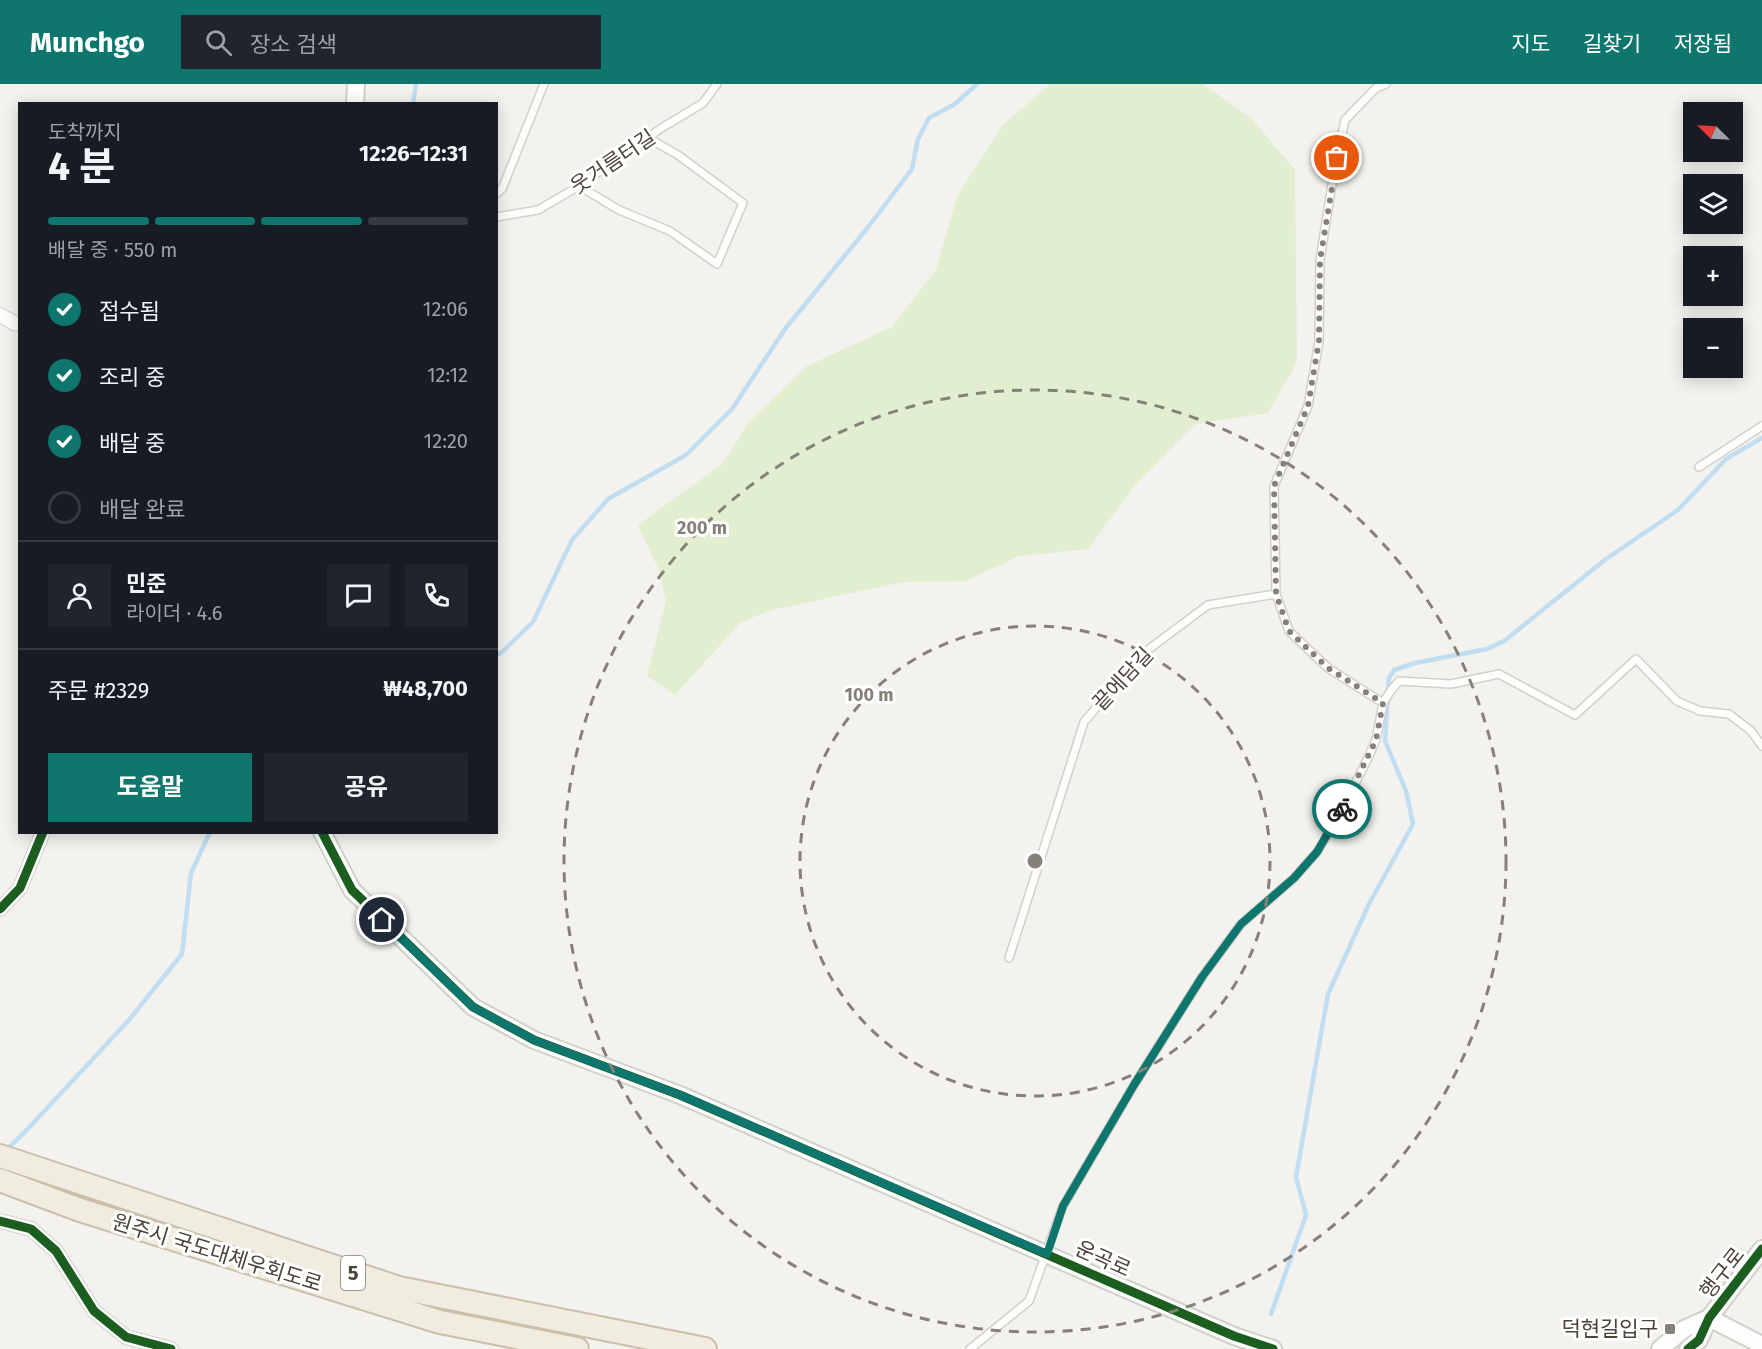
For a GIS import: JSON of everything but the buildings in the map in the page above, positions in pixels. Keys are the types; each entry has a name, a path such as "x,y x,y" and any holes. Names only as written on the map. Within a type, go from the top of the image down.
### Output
{"highway":[{"name":"5","path":"5,1158 399,1288 705,1349"},
{"name":"원주시 국도대체우회도로","path":"0,1180 80,1210 440,1322 577,1349"}],"street":[{"path":"355,102 356,84"},
{"path":"0,315 18,324"},
{"path":"0,909 20,888 42,834"},
{"name":"운곡로","path":"323,834 352,890 473,1007 534,1040 680,1095 1234,1336 1273,1349"},
{"path":"0,1221 31,1229 56,1251 94,1311 126,1337 171,1349"},
{"name":"행구로","path":"1688,1349 1699,1340 1709,1318 1762,1250"},
{"path":"1660,1349 1684,1329 1709,1318 1762,1345"}],"lane":[{"path":"498,192 502,189 544,84"},
{"name":"웃거름터길","path":"498,217 538,210 579,186 703,103 717,84"},
{"path":"1384,701 1328,668 1289,631 1276,594 1274,486 1308,406 1319,341 1320,260 1345,120 1376,88 1386,84"},
{"path":"579,186 619,210 670,231 717,264 743,203 678,155 648,138"},
{"path":"1699,466 1762,426"},
{"name":"끝에담길","path":"1009,958 1084,722 1141,655 1208,605 1276,594"},
{"path":"970,1349 1029,1301 1063,1206 1134,1085 1202,977 1241,924 1294,878 1317,852 1376,740 1384,701 1392,688 1400,681 1451,684 1499,674 1575,715 1636,659 1677,701 1700,711 1729,714 1760,740"}],"green space":[{"path":"1050,84 1203,84 1251,118 1295,170 1297,362 1268,413 1195,424 1137,483 1088,549 1019,556 966,581 904,582 772,610 741,622 675,695 647,676 666,601 658,568 638,525 723,463 747,424 807,366 892,327 936,270 957,196 1003,125"}],"waterway":[{"path":"413,102 416,84"},
{"path":"498,654 533,622 572,540 608,499 686,455 732,409 785,329 912,169 918,139 929,118 955,104 977,84"},
{"path":"1271,1314 1306,1215 1296,1177 1328,994 1369,904 1413,824 1406,791 1385,741 1389,678 1394,670 1415,663 1487,649 1504,641 1606,559 1678,510 1726,459 1762,438"},
{"path":"6,1150 129,1020 182,954 191,873 209,834"}],"cycle path":[{"path":"0,909 20,888 42,834"},
{"path":"323,834 352,890 473,1007 534,1040 680,1095 1234,1336 1273,1349"},
{"path":"0,1221 31,1229 56,1251 94,1311 126,1337 171,1349"},
{"path":"1688,1349 1699,1340 1709,1318 1762,1249"}],"way so far":[{"path":"1337,158 1320,260 1319,341 1308,406 1274,486 1274,534 1276,594 1289,631 1328,668 1383,703 1376,740 1342,809"}],"place":[{"name":"덕현길입구","path":"1670,1329"}],"route":[{"path":"382,920 473,1007 534,1040 680,1095 1047,1254 1063,1206 1134,1085 1202,977 1241,924 1294,878 1317,852 1342,809"}]}
